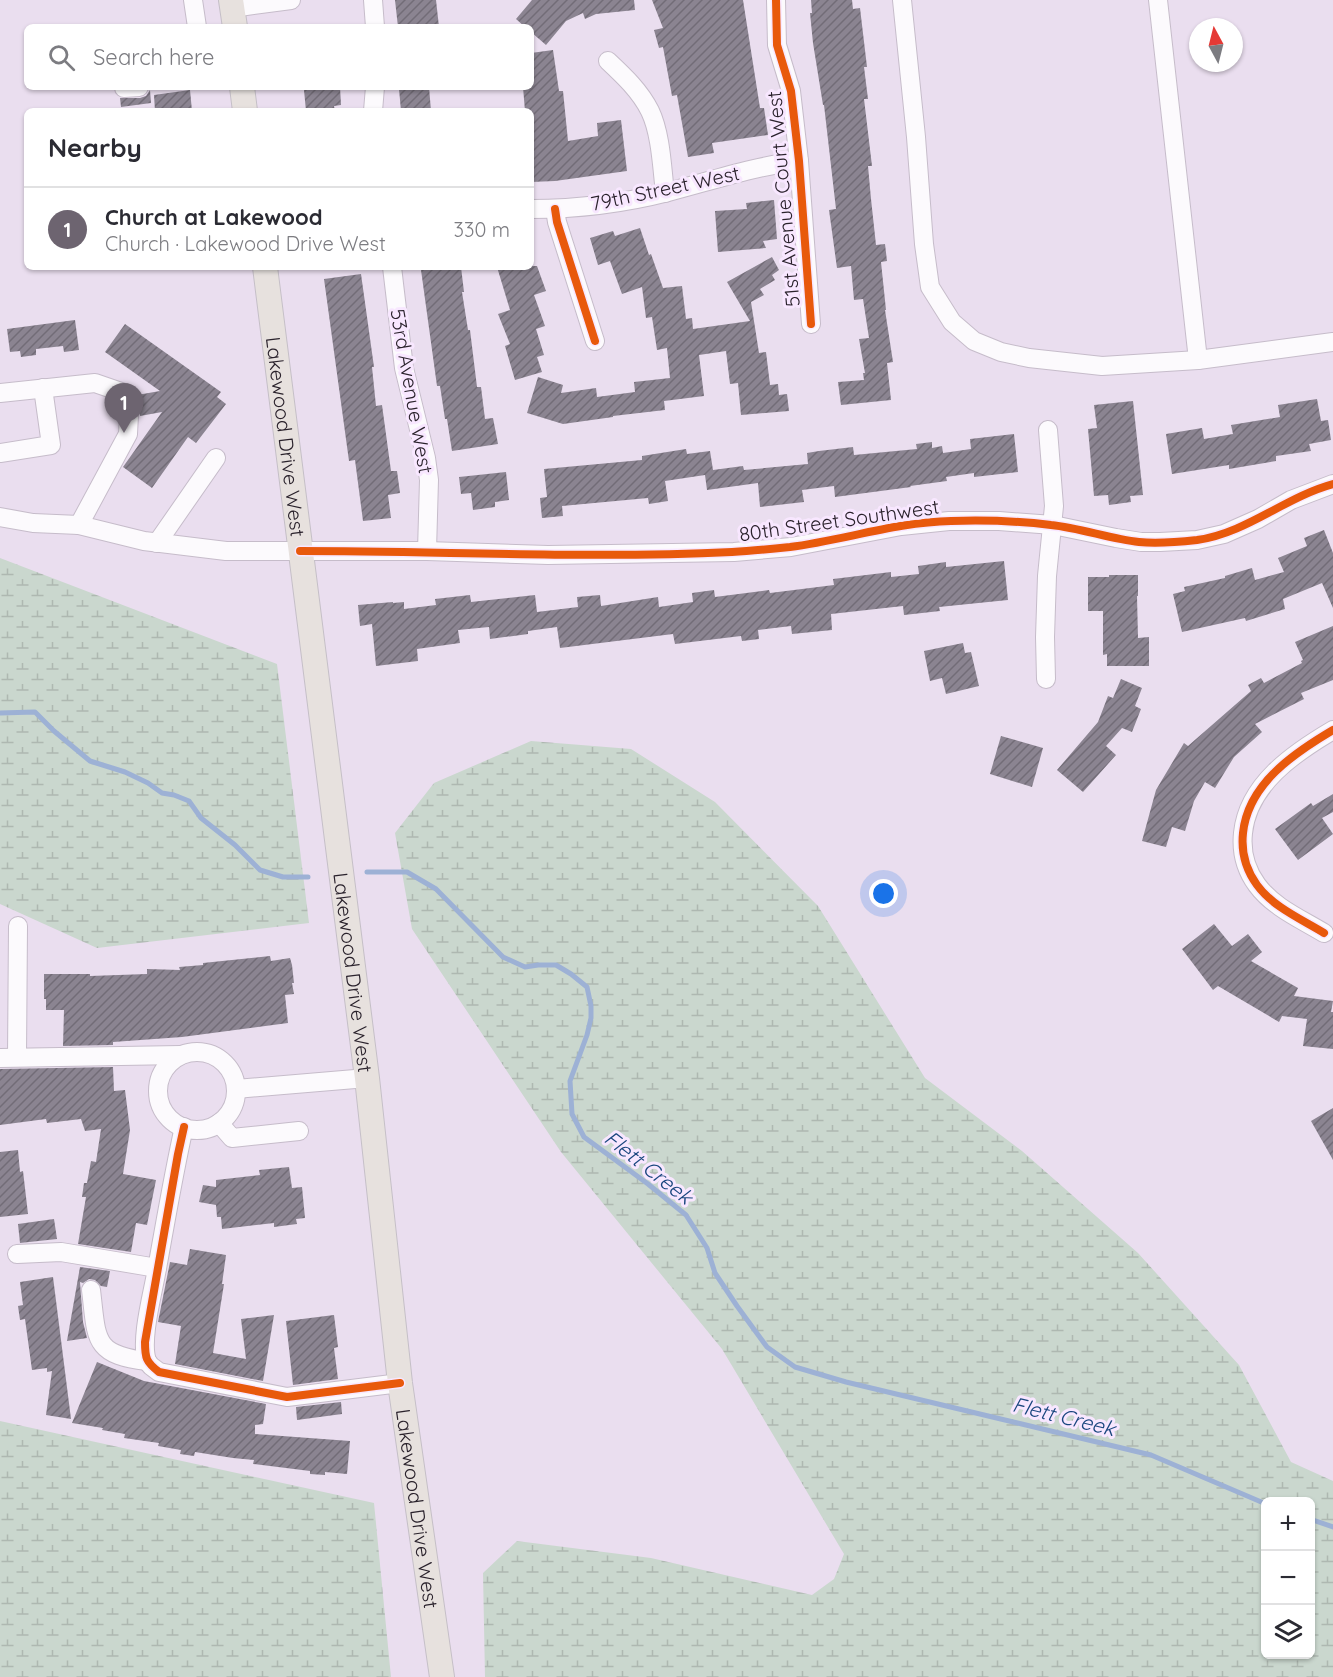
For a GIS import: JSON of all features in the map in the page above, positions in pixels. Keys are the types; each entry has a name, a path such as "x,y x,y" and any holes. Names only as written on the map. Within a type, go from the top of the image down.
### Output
{"main road":[{"path":"242,90 245,108"},
{"name":"Lakewood Drive West","path":"265,270 367,1078 400,1383 442,1677"}],"street":[{"path":"193,0 197,24"},
{"path":"233,12 291,0"},
{"path":"373,0 375,24"},
{"name":"51st Avenue Court West","path":"776,0 777,45 791,91 799,161 811,324"},
{"path":"902,0 930,287 952,322 974,341 1001,352 1029,358 1102,366 1198,360 1333,342"},
{"path":"1158,0 1198,360"},
{"path":"608,61 641,96 651,112 660,148 665,193"},
{"path":"373,108 375,90"},
{"name":"79th Street West","path":"534,209 600,204 665,193 776,164 799,161"},
{"path":"555,209 557,222 595,341"},
{"name":"53rd Avenue West","path":"392,270 404,368 426,458 429,480 427,551"},
{"path":"0,393 95,383 124,393 129,415 128,434 79,525"},
{"path":"0,453 51,445 43,388"},
{"path":"1046,679 1047,576 1054,506 1048,430"},
{"path":"157,543 216,458"},
{"name":"80th Street Southwest","path":"0,517 33,523 79,525 144,541 226,551 427,551 548,555 734,552 791,547 901,526 950,520 1053,525 1141,542 1197,540 1224,534 1242,527 1291,500 1333,484"},
{"path":"1324,933 1279,906 1256,885 1243,855 1242,841 1244,820 1252,801 1266,781 1288,760 1333,730"},
{"path":"18,926 8,1058 206,1053 218,1058 234,1077 236,1089 234,1102 229,1114 219,1123 196,1130 173,1121 164,1111 159,1099 159,1086 163,1073 181,1055"},
{"path":"236,1089 367,1078"},
{"path":"219,1123 232,1138 299,1131"},
{"path":"184,1127 145,1342 145,1355 151,1366 159,1371 287,1397 400,1383"},
{"path":"17,1254 61,1252 157,1268"},
{"path":"91,1290 96,1331 101,1344 127,1359 147,1361"}],"green space":[{"path":"0,558 277,664 309,923 97,948 0,904"},
{"path":"531,741 631,749 715,802 818,906 925,1078 1022,1151 1138,1253 1239,1365 1291,1462 1333,1481 1333,1677 485,1677 483,1573 517,1541 651,1558 812,1595 834,1579 844,1554 722,1349 561,1152 412,929 395,833 434,783"},
{"path":"0,1421 374,1503 391,1677 0,1677"}],"building":[{"path":"395,0 436,0 439,24 398,24"},
{"path":"532,0 634,0 635,10 596,14 585,19 583,13 566,21 546,45 534,35 534,24 522,24 516,19"},
{"path":"652,0 743,0 760,108 764,108 768,135 712,143 714,153 688,157 677,95 672,96 663,47 659,48 654,30 663,28"},
{"path":"811,0 852,0 853,9 860,8 867,67 864,67 868,99 864,99 872,166 868,166 871,199 876,245 885,244 887,261 881,262 893,362 887,363 891,400 841,405 838,382 864,380 863,373 865,373 859,339 869,338 863,299 854,300 851,266 837,268 829,210 836,209 824,105 813,43"},
{"path":"553,50 559,91 563,91 568,141 598,136 597,123 621,120 627,171 534,182 534,108 525,108 523,90 534,90 534,53"},
{"path":"150,90 151,103 121,107 120,98 140,98 146,96"},
{"path":"190,90 192,108 155,108 154,95"},
{"path":"304,90 340,90 341,105 334,106 334,108 306,108"},
{"path":"399,90 429,90 431,108 401,108"},
{"path":"774,200 777,239 763,241 766,248 718,252 715,211 747,209 746,203"},
{"path":"640,228 663,288 682,286 686,319 692,318 693,329 750,321 727,282 772,257 779,270 772,275 775,280 760,289 764,295 751,302 759,353 766,352 770,385 778,384 779,395 787,394 789,411 741,415 738,383 730,384 726,351 699,355 704,396 664,401 665,410 563,424 527,413 538,377 563,385 561,393 596,388 597,397 635,392 634,382 670,378 667,348 657,350 652,317 646,318 642,287 622,294 610,261 598,265 590,238 613,231 615,236"},
{"path":"534,266 537,266 546,291 534,295 545,326 536,329 544,355 537,357 542,372 515,380 505,346 510,344 498,314 510,310 498,270 534,270"},
{"path":"421,270 461,270 464,292 462,292 468,330 470,330 477,387 481,387 485,419 493,418 498,444 452,451 440,386 437,386"},
{"path":"361,274 374,367 372,367 376,406 382,405 391,471 397,471 400,493 388,495 391,518 363,521 355,460 349,461 324,279"},
{"path":"75,320 79,350 64,352 63,346 36,349 36,355 21,357 20,351 10,352 7,329"},
{"path":"125,324 221,392 217,397 226,404 196,443 188,437 152,488 123,467 162,412 140,416 137,395 160,391 105,352"},
{"path":"1317,399 1321,421 1328,420 1331,440 1309,444 1311,451 1276,456 1276,461 1229,469 1229,465 1172,474 1166,434 1202,428 1204,439 1233,434 1231,425 1280,417 1278,405"},
{"path":"1133,401 1143,495 1130,496 1131,502 1109,505 1108,495 1094,496 1088,429 1097,428 1094,405"},
{"path":"1014,434 1018,472 974,477 974,473 946,477 947,481 835,497 834,486 802,490 804,502 760,507 758,483 707,490 705,475 665,481 668,501 649,504 648,498 562,506 563,516 542,518 540,498 547,497 544,469 642,460 642,456 686,449 687,454 710,451 713,470 743,466 744,470 808,464 807,453 853,447 854,455 917,449 916,444 932,442 932,448 942,446 943,453 971,449 970,439"},
{"path":"506,472 509,500 495,502 495,507 473,510 471,493 461,494 459,477"},
{"path":"1324,530 1333,553 1333,608 1322,583 1283,599 1285,609 1246,621 1245,618 1182,632 1173,594 1185,591 1184,587 1225,578 1225,576 1252,568 1255,580 1284,572 1278,558 1307,546 1304,538"},
{"path":"1004,561 1008,600 939,607 940,611 904,615 903,606 831,614 832,630 792,634 791,626 758,630 759,639 742,641 741,636 675,644 673,634 560,648 557,627 490,639 489,627 458,630 460,643 417,649 418,661 376,666 372,624 360,626 358,605 404,602 404,609 436,605 435,599 470,595 471,602 535,595 537,612 578,607 577,597 600,595 601,606 658,597 659,607 693,602 692,593 714,590 715,597 769,590 770,593 834,585 833,579 891,572 891,577 919,574 918,566 946,562 946,567"},
{"path":"1109,575 1138,575 1138,638 1149,637 1149,666 1107,666 1107,654 1103,655 1103,611 1088,611 1088,577 1109,577"},
{"path":"1333,626 1333,680 1301,693 1304,699 1255,724 1262,732 1234,757 1215,788 1205,782 1194,801 1185,831 1172,827 1166,847 1142,841 1156,790 1184,743 1188,746 1251,691 1248,685 1261,678 1264,683 1302,663 1303,660 1295,642"},
{"path":"963,643 965,653 971,652 979,686 946,694 942,678 930,681 924,651"},
{"path":"1121,679 1142,688 1135,706 1141,709 1132,732 1122,728 1106,746 1116,755 1083,792 1057,770 1098,722 1108,696 1113,698"},
{"path":"1001,736 1043,748 1032,787 990,774"},
{"path":"1333,794 1333,812 1322,818 1333,834 1298,860 1275,829 1311,803 1313,806"},
{"path":"1214,924 1232,946 1248,934 1262,952 1251,961 1298,988 1294,996 1333,1001 1331,1012 1333,1012 1333,1049 1303,1046 1307,1019 1282,1016 1279,1022 1218,986 1213,990 1182,949"},
{"path":"270,956 271,961 290,958 292,965 294,994 285,995 288,1023 182,1037 113,1042 113,1045 63,1046 64,1010 46,1010 44,974 90,974 90,976 147,974 147,969 180,970 179,967 203,965 203,963"},
{"path":"113,1067 114,1091 125,1090 130,1130 123,1174 156,1180 147,1225 136,1223 131,1252 78,1244 86,1197 82,1197 84,1183 87,1183 91,1161 96,1162 101,1129 85,1131 81,1119 47,1123 46,1119 0,1125 0,1069"},
{"path":"1333,1108 1333,1160 1311,1121"},
{"path":"18,1150 28,1214 0,1217 0,1152"},
{"path":"289,1167 292,1188 302,1187 305,1218 296,1219 297,1224 274,1227 274,1223 222,1229 221,1217 217,1217 216,1205 199,1202 203,1185 216,1187 216,1180 260,1175 259,1170"},
{"path":"54,1219 57,1239 20,1243 18,1224"},
{"path":"190,1249 226,1255 222,1284 224,1284 213,1353 246,1359 241,1319 274,1315 263,1381 175,1364 181,1326 158,1322 170,1262 187,1265"},
{"path":"80,1267 110,1271 107,1287 101,1286 95,1280 80,1282 83,1322 87,1338 67,1341"},
{"path":"53,1277 71,1419 46,1415 52,1371 47,1372 47,1368 32,1370 25,1319 20,1320 18,1306 23,1305 20,1282"},
{"path":"334,1315 338,1347 334,1348 338,1379 293,1385 286,1321"},
{"path":"97,1362 144,1381 266,1404 263,1424 255,1425 255,1434 350,1441 347,1474 325,1472 325,1475 310,1474 310,1471 253,1464 254,1460 195,1452 194,1456 180,1454 181,1450 158,1446 159,1443 124,1438 125,1434 72,1423"},
{"path":"341,1402 342,1414 297,1420 296,1407"}],"waterway":[{"name":"Flett Creek","path":"0,713 35,712 90,761 125,772 162,793 189,801 201,818 235,845 260,870 283,877 308,877"},
{"name":"Flett Creek","path":"367,872 407,872 436,889 503,957 525,967 556,965 587,987 591,1018 570,1081 572,1114 584,1137 686,1215 707,1248 715,1273 737,1306 767,1347 795,1367 846,1382 1151,1455 1261,1502"},
{"name":"Flett Creek","path":"1315,1521 1333,1527"}],"cycle path":[{"path":"776,0 777,45 791,91 799,161 811,324"},
{"path":"555,209 557,222 595,341"},
{"path":"300,551 570,555 732,552 810,544 911,524 963,521 1001,521 1062,526 1139,542 1176,542 1197,540 1233,530 1299,497 1333,484"},
{"path":"1324,933 1288,912 1264,893 1247,867 1243,833 1247,815 1263,785 1289,760 1333,730"},
{"path":"184,1127 145,1342 146,1356 151,1365 159,1372 287,1397 400,1383"}],"place":[{"name":"Church at Lakewood","path":"124,433"}]}
